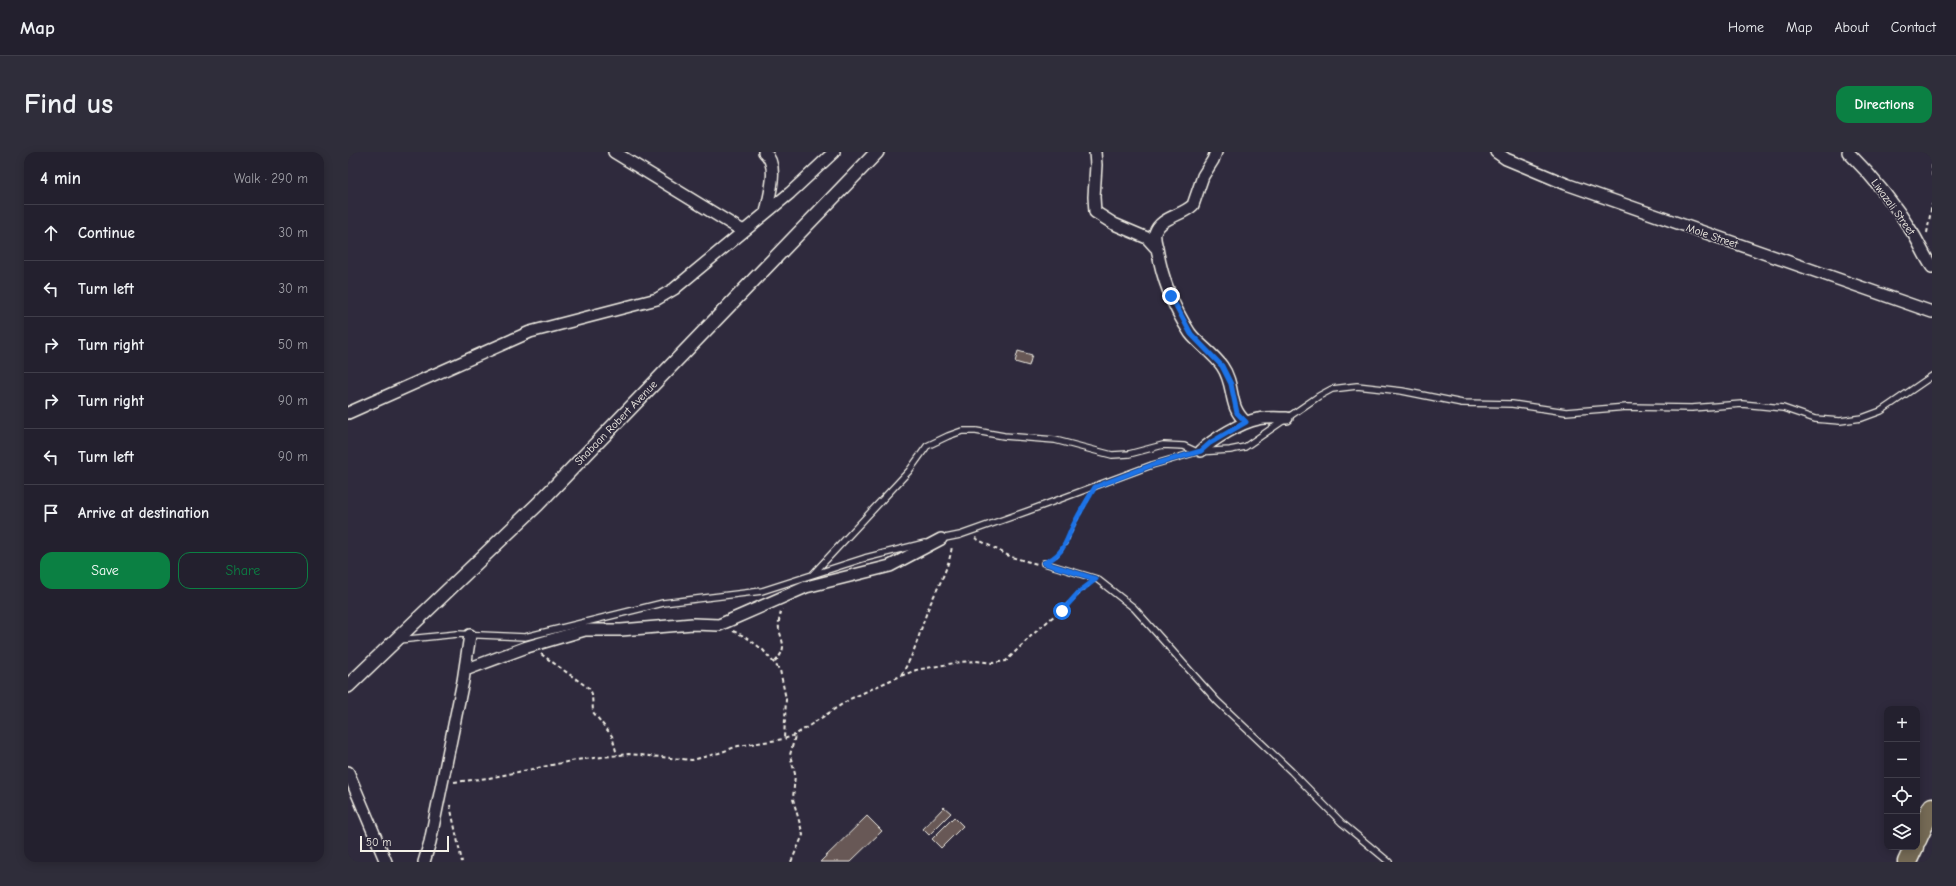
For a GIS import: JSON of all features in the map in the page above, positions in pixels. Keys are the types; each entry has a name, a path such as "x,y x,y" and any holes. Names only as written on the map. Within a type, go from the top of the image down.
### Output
{"highway":[{"path":"1920,833 1932,807"},
{"path":"1907,862 1913,850"}],"street":[{"path":"614,152 743,231"},
{"path":"764,152 770,157 772,166 766,213"},
{"path":"348,413 530,332 657,299 674,289 766,213 834,152"},
{"name":"Shabaan Robert Avenue","path":"348,686 538,504 877,152"},
{"path":"1094,152 1096,165 1094,197 1095,212 1119,227 1147,238 1157,249"},
{"path":"1216,152 1203,176 1193,205 1164,221 1158,228 1155,235 1162,273 1171,296 1191,334 1222,366 1231,384 1237,413 1246,422"},
{"name":"Mole Street","path":"1496,152 1506,159 1566,184 1932,312"},
{"name":"Liwazali Street","path":"1848,152 1877,182 1891,200 1914,235 1932,267"},
{"path":"1199,451 1246,422 1262,418 1287,418"},
{"path":"465,670 530,646 585,630 621,630 693,624 719,625 814,585 890,566 941,539"},
{"path":"424,862 430,842 465,670 470,635"},
{"path":"348,772 386,862"}],"lane":[{"path":"396,641 436,635 526,637 663,603 762,591 865,558 965,533 1095,487 1145,467 1199,451 1230,450 1245,447 1326,392 1344,387 1357,386 1402,390 1462,402 1519,405 1560,412 1627,407 1692,408 1742,404 1763,405 1791,410 1816,419 1840,421 1862,418 1881,411 1932,376"},
{"path":"811,576 908,471 927,446 962,431 976,431 1004,436 1055,440 1112,455 1129,454 1163,446 1184,446 1199,451"},
{"path":"1044,563 1096,579 1134,608 1218,701 1291,771 1342,823 1389,862"}],"path":[{"path":"1932,165 1932,179"},
{"path":"1927,235 1932,204"},
{"path":"965,533 1011,557 1034,564 1044,563 1053,559 1067,543 1074,525 1095,487"},
{"path":"900,676 912,658 928,609 948,565 953,536"},
{"path":"442,783 489,778 576,760 617,755 629,754 692,760 719,754 738,746 784,739 795,735 850,699 916,670 976,660 993,663 1006,661 1079,592 1096,579"},
{"path":"775,662 784,646 779,624 785,597"},
{"path":"719,625 746,637 775,662 780,670 786,699 784,739"},
{"path":"530,646 590,689 592,694 593,712 612,736 617,755"},
{"path":"791,862 803,835 793,799 795,774 790,755 795,735"},
{"path":"450,804 462,862"}],"building":[{"path":"1018,351 1032,355 1029,366 1015,362"},
{"path":"944,807 951,813 929,835 923,829"},
{"path":"867,816 882,831 850,862 820,862"},
{"path":"954,817 963,826 941,848 932,839"}],"route":[{"path":"1062,611 1079,592 1096,579 1062,570 1044,563 1053,559 1059,554 1067,543 1074,525 1095,487 1124,474 1201,451 1210,443 1246,422 1237,413 1234,405 1231,384 1222,366 1191,334 1171,296"}]}
